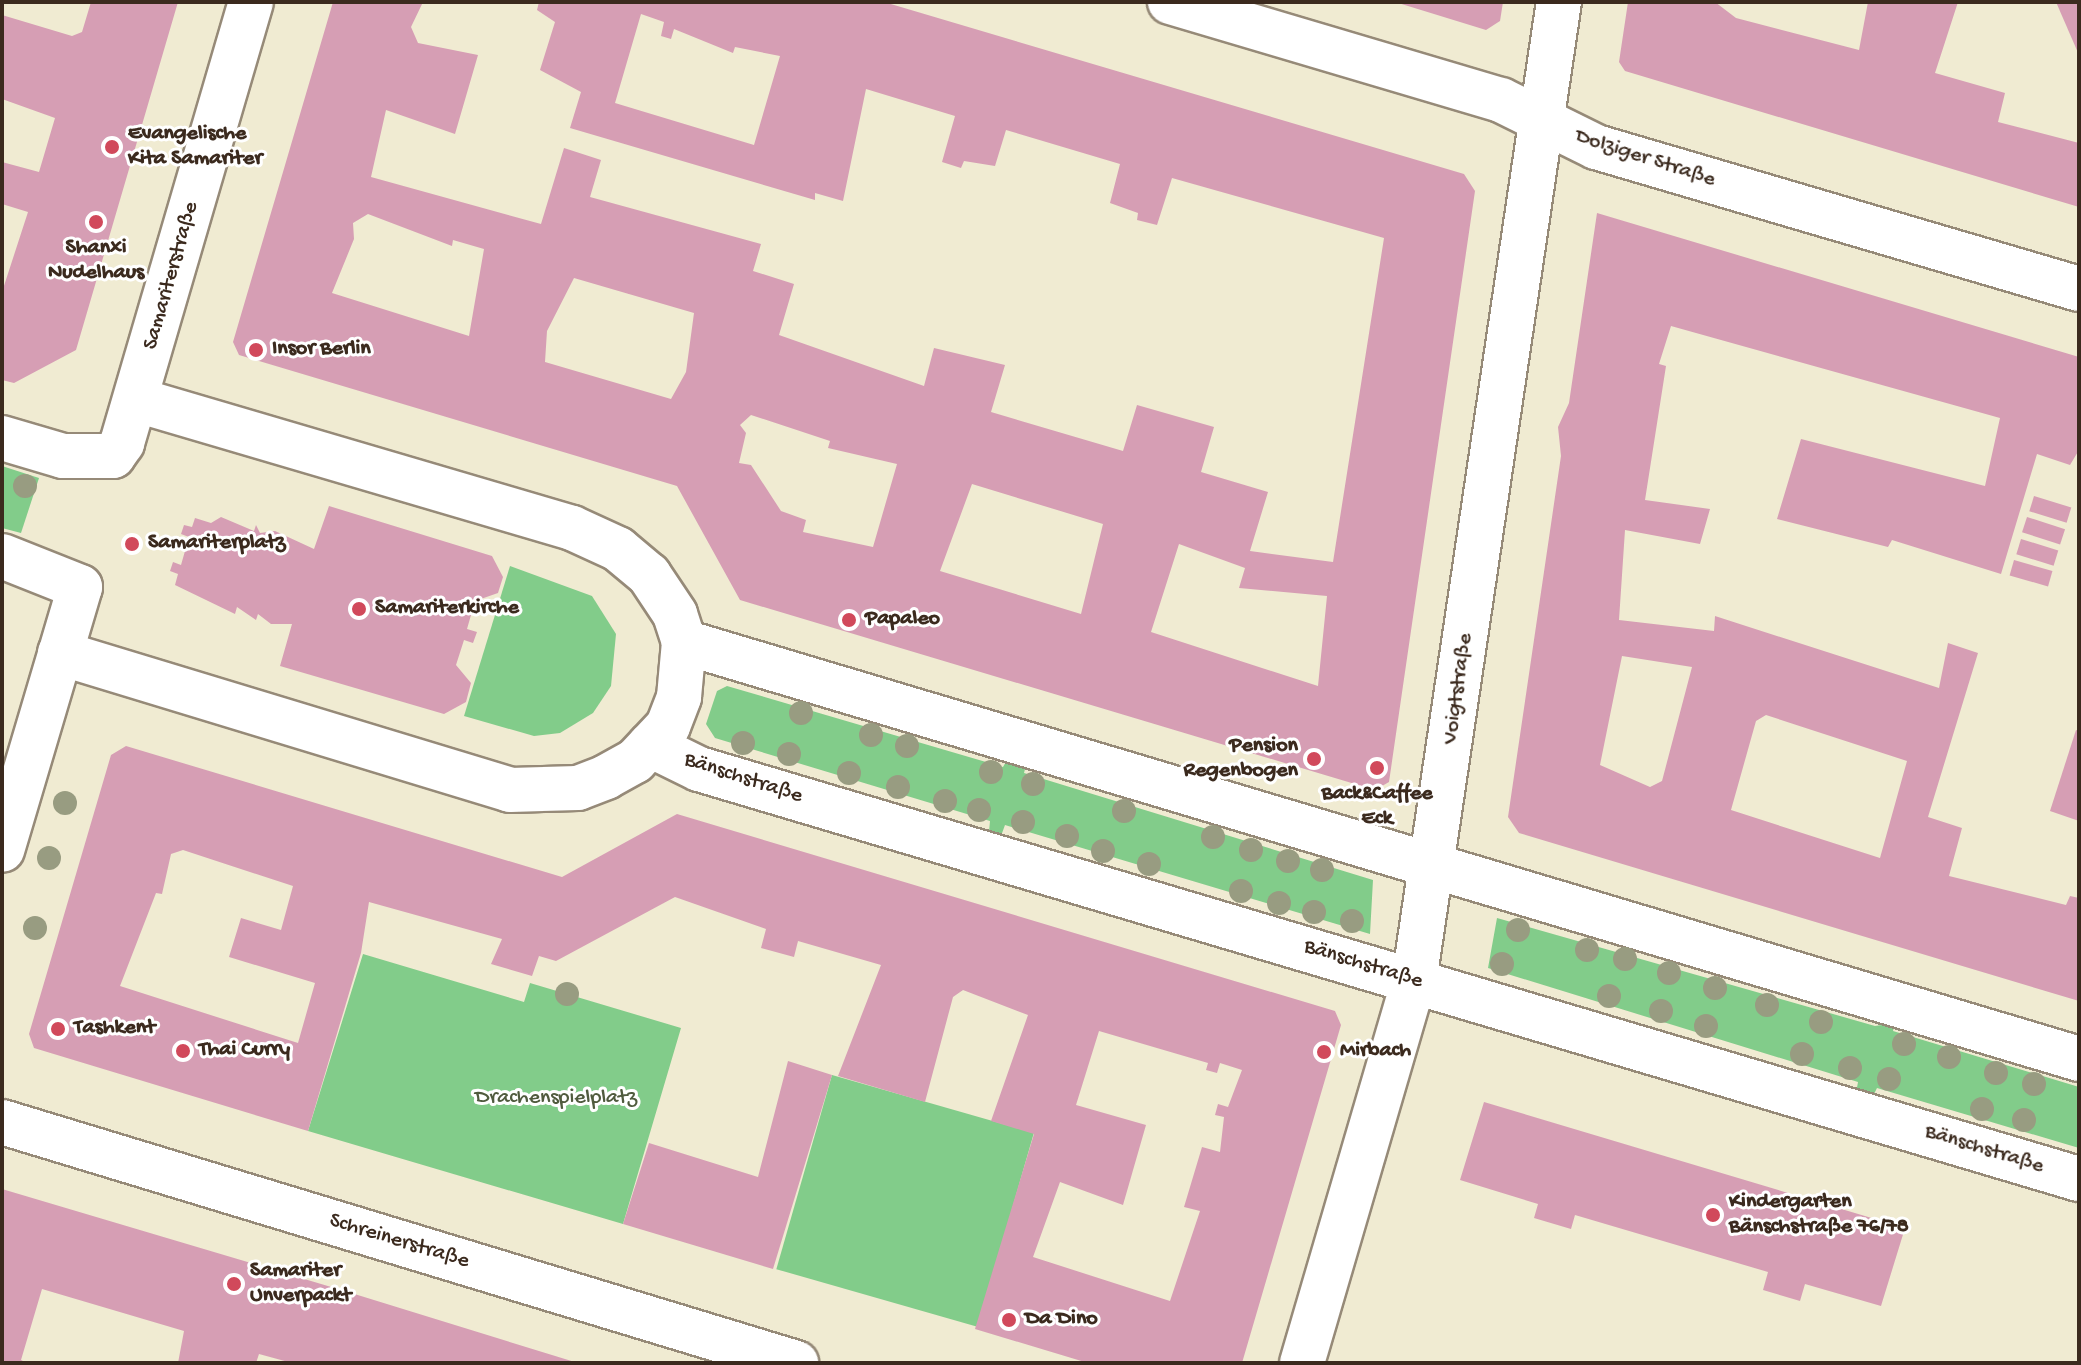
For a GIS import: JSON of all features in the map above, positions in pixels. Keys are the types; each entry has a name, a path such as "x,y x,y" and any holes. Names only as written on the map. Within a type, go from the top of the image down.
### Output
{"street":[{"name":"Samariterstraße","path":"2,438 63,456 113,456 136,400 251,2"},
{"name":"Dolziger Straße","path":"1170,2 1501,100 1596,147 2079,289"},
{"name":"Voigtstraße","path":"1302,1363 1414,981 1559,2"},
{"path":"136,400 572,528 618,549 649,575 684,642 2079,1059"},
{"path":"2,556 80,587 2,850"},
{"name":"Bänschstraße","path":"60,653 510,790 578,788 635,761 650,745 679,697 684,642"},
{"name":"Bänschstraße","path":"650,745 699,769 2079,1179"},
{"name":"Schreinerstraße","path":"2,1122 796,1363"}],"green space":[{"path":"2,466 39,478 21,533 2,528"},
{"path":"510,566 592,596 616,634 611,686 593,713 560,733 534,736 464,716"},
{"path":"727,686 1003,767 1007,760 1026,765 1024,773 1373,880 1370,934 1005,825 1001,836 989,832 990,821 715,738 706,724 717,691"},
{"path":"1497,918 1875,1026 1895,1023 1893,1031 2079,1087 2079,1148 1877,1088 1872,1098 1856,1093 1858,1082 1488,968"},
{"name":"Drachenspielplatz","path":"363,954 524,1002 530,983 681,1028 623,1224 308,1131"},
{"path":"832,1075 1034,1133 978,1327 776,1269"}],"building":[{"path":"91,2 178,2 76,350 14,383 2,380 2,292 28,212 2,204 2,162 39,172 55,118 2,99 2,15 72,36 82,32"},
{"path":"333,2 423,2 411,27 418,43 478,55 455,134 386,110 371,177 541,224 564,148 601,160 590,197 761,244 753,271 794,284 779,335 924,386 934,348 1005,365 991,412 1123,451 1137,405 1214,427 1201,472 1268,492 1250,551 1333,562 1384,238 1172,178 1157,225 1137,220 1138,213 1110,203 1120,164 1006,130 995,166 964,161 961,168 942,162 955,116 866,89 843,201 815,193 815,200 570,128 581,92 540,70 555,22 537,10 539,2 884,2 1464,174 1475,191 1389,782 1375,790 740,600 677,486 239,355 233,342","holes":["641,14 664,22 661,36 671,39 674,29 733,53 735,47 780,56 754,145 615,103","368,214 452,246 453,240 484,249 469,336 332,293 354,239 353,223","574,278 694,313 686,372 671,399 545,362 547,331","751,415 830,441 828,448 897,464 873,547 803,532 806,520 781,511 751,465 739,463 746,433 740,425","972,484 1103,524 1081,614 940,571","1179,544 1245,568 1239,588 1327,596 1318,686 1151,632"]},
{"path":"1395,2 1503,2 1500,21 1486,30"},
{"path":"1628,2 1715,2 1736,18 1859,50 1868,2 1958,2 1935,73 2005,93 1998,122 2079,143 2079,207 1625,71 1619,62"},
{"path":"2056,2 2079,2 2079,55"},
{"path":"1597,213 2079,357 2079,450 2070,465 2037,454 2001,574 1892,540 1888,547 1777,519 1801,439 1985,486 2000,418 1671,326 1659,364 1666,366 1645,500 1710,509 1700,544 1625,530 1619,620 1714,631 1715,616 1939,688 1948,643 1978,653 1928,817 1962,828 1949,876 2066,905 2070,896 2079,898 2079,1001 1519,833 1508,817 1561,456 1558,427 1569,403","holes":["1622,656 1692,667 1662,781 1650,787 1600,765","1766,715 1907,761 1880,858 1731,810 1756,721"]},
{"path":"2034,496 2071,507 2067,523 2029,511"},
{"name":"Samariterkirche","path":"329,506 492,556 503,577 498,593 475,601 467,629 477,632 473,643 464,640 456,665 471,683 466,702 444,714 280,666 292,624 271,624 258,614 256,620 237,607 235,614 175,585 178,574 170,571 173,562 181,565 189,537 181,534 184,525 192,527 195,518 211,523 221,517 254,531 256,525 260,533 275,531 314,549"},
{"path":"2027,517 2065,529 2060,545 2022,532"},
{"path":"2021,539 2058,550 2054,566 2016,554"},
{"path":"2014,560 2052,571 2048,586 2010,575"},
{"path":"2076,730 2079,731 2079,821 2050,811"},
{"path":"126,746 562,877 677,814 1335,1011 1341,1025 1242,1363 1088,1363 975,1329 1034,1134 991,1121 1028,1015 963,990 953,997 925,1102 838,1076 881,965 798,941 794,957 761,948 766,929 675,897 556,961 539,956 532,976 491,964 502,939 369,902 361,953 308,1131 34,1048 29,1034 111,755","holes":["183,850 293,886 281,930 241,918 229,957 315,983 298,1043 120,986 156,893 162,894 171,854","1099,1031 1208,1063 1206,1070 1217,1073 1220,1063 1242,1070 1228,1107 1218,1104 1215,1115 1224,1117 1220,1152 1202,1147 1184,1207 1200,1211 1170,1301 1033,1257 1060,1182 1123,1205 1146,1125 1076,1105"]},
{"path":"788,1061 832,1075 773,1269 623,1224 649,1143 758,1177"},
{"path":"1484,1102 1905,1228 1881,1306 1805,1284 1800,1301 1763,1290 1768,1272 1575,1215 1571,1229 1534,1218 1538,1204 1460,1180"},
{"path":"2,1189 578,1363 292,1363 259,1354 256,1363 178,1363 184,1331 42,1289 21,1360 27,1363 2,1363"}],"place":[{"name":"Evangelische Kita Samariter","path":"112,147"},
{"name":"Shanxi Nudelhaus","path":"96,222"},
{"name":"Insor Berlin","path":"256,350"},
{"name":"Samariterplatz","path":"132,544"},
{"name":"Samariterkirche","path":"359,609"},
{"name":"Papaleo","path":"849,620"},
{"name":"Pension Regenbogen","path":"1314,759"},
{"name":"Back&Caffee Eck","path":"1377,768"},
{"name":"Tashkent","path":"58,1029"},
{"name":"Thai Curry","path":"183,1051"},
{"name":"Mirbach","path":"1324,1052"},
{"name":"Kindergarten Bänschstraße 76/78","path":"1713,1215"},
{"name":"Samariter Unverpackt","path":"234,1284"},
{"name":"Da Dino","path":"1009,1320"}]}
